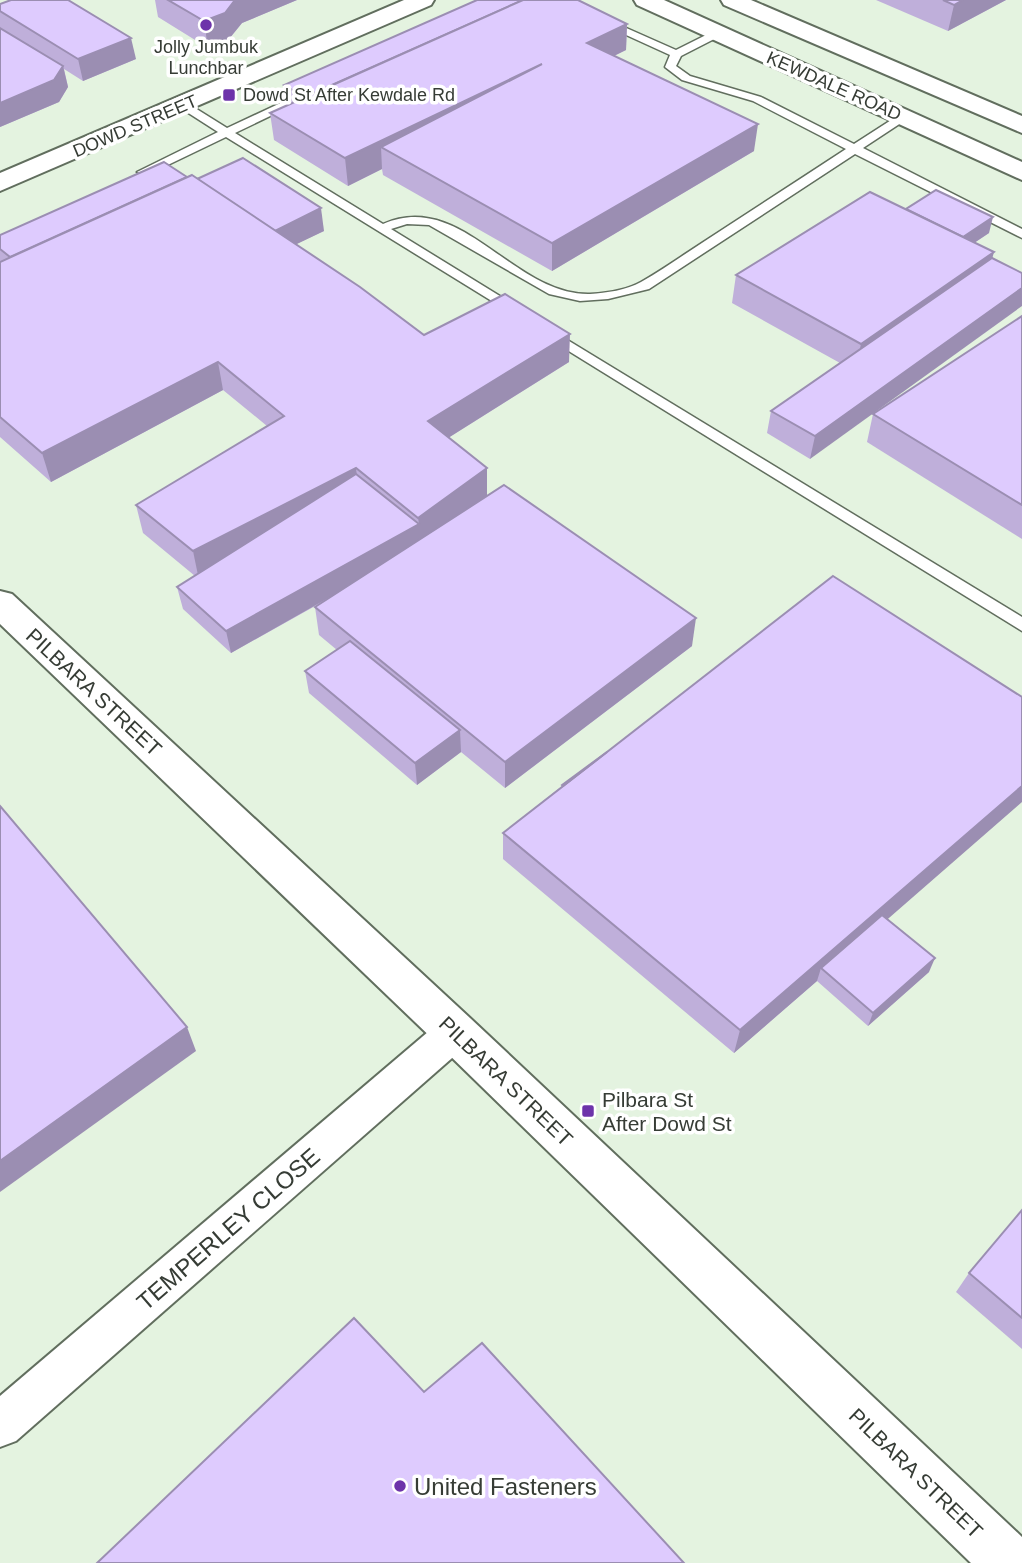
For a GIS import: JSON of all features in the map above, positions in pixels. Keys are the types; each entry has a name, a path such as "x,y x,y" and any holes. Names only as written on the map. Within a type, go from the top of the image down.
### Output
{"main road":[{"name":"DOWD STREET","path":"0,183 423,0"},
{"name":"KEWDALE ROAD","path":"645,0 1022,172"},
{"name":"KEWDALE ROAD","path":"732,0 1022,125"},
{"name":"PILBARA STREET","path":"0,603 455,1032 1010,1563"}],"street":[{"name":"TEMPERLEY CLOSE","path":"0,1425 455,1032"}],"lane":[{"path":"594,16 676,54"},
{"path":"719,33 676,54 670,67 686,78 757,99 1022,234"},
{"path":"127,180 322,88"},
{"path":"183,105 1022,625"},
{"path":"382,229 408,219 433,222 540,284 570,296 606,297 644,286 902,117"}],"building":[{"path":"11,0 68,0 131,38 78,59 0,11 0,4"},
{"path":"168,0 235,0 225,13 204,21"},
{"path":"477,0 523,0 305,97 284,85"},
{"path":"523,0 578,0 627,24 587,43 758,124 552,243 381,147 542,64 345,158 270,113"},
{"path":"943,0 963,0 954,5"},
{"path":"0,28 63,66 54,80 0,103"},
{"path":"243,158 321,208 275,231 197,179"},
{"path":"164,162 187,177 10,257 0,249 0,235"},
{"path":"192,175 360,287 424,335 505,294 570,334 428,421 487,468 418,518 356,468 193,551 136,505 284,416 218,362 42,453 0,417 0,262"},
{"path":"936,190 993,217 963,237 906,209"},
{"path":"870,192 994,252 861,344 736,275"},
{"path":"992,258 1022,273 1022,288 815,436 771,411"},
{"path":"1022,316 1022,505 873,414"},
{"path":"356,474 419,524 226,631 177,587"},
{"path":"504,485 696,618 505,762 315,607"},
{"path":"833,576 1022,697 1022,786 740,1030 503,833"},
{"path":"350,641 460,730 415,763 305,671"},
{"path":"607,752 563,786 562,785"},
{"path":"0,806 187,1027 0,1161"},
{"path":"882,915 935,958 873,1013 821,968"},
{"path":"1022,1210 1022,1318 969,1273"},
{"name":"United Fasteners","path":"354,1318 424,1392 482,1343 684,1563 97,1563"}],"place":[{"name":"Jolly Jumbuk Lunchbar","path":"206,25"},
{"name":"Dowd St After Kewdale Rd","path":"229,95"},
{"name":"Pilbara St After Dowd St","path":"588,1111"},
{"name":"United Fasteners","path":"400,1486"}]}
